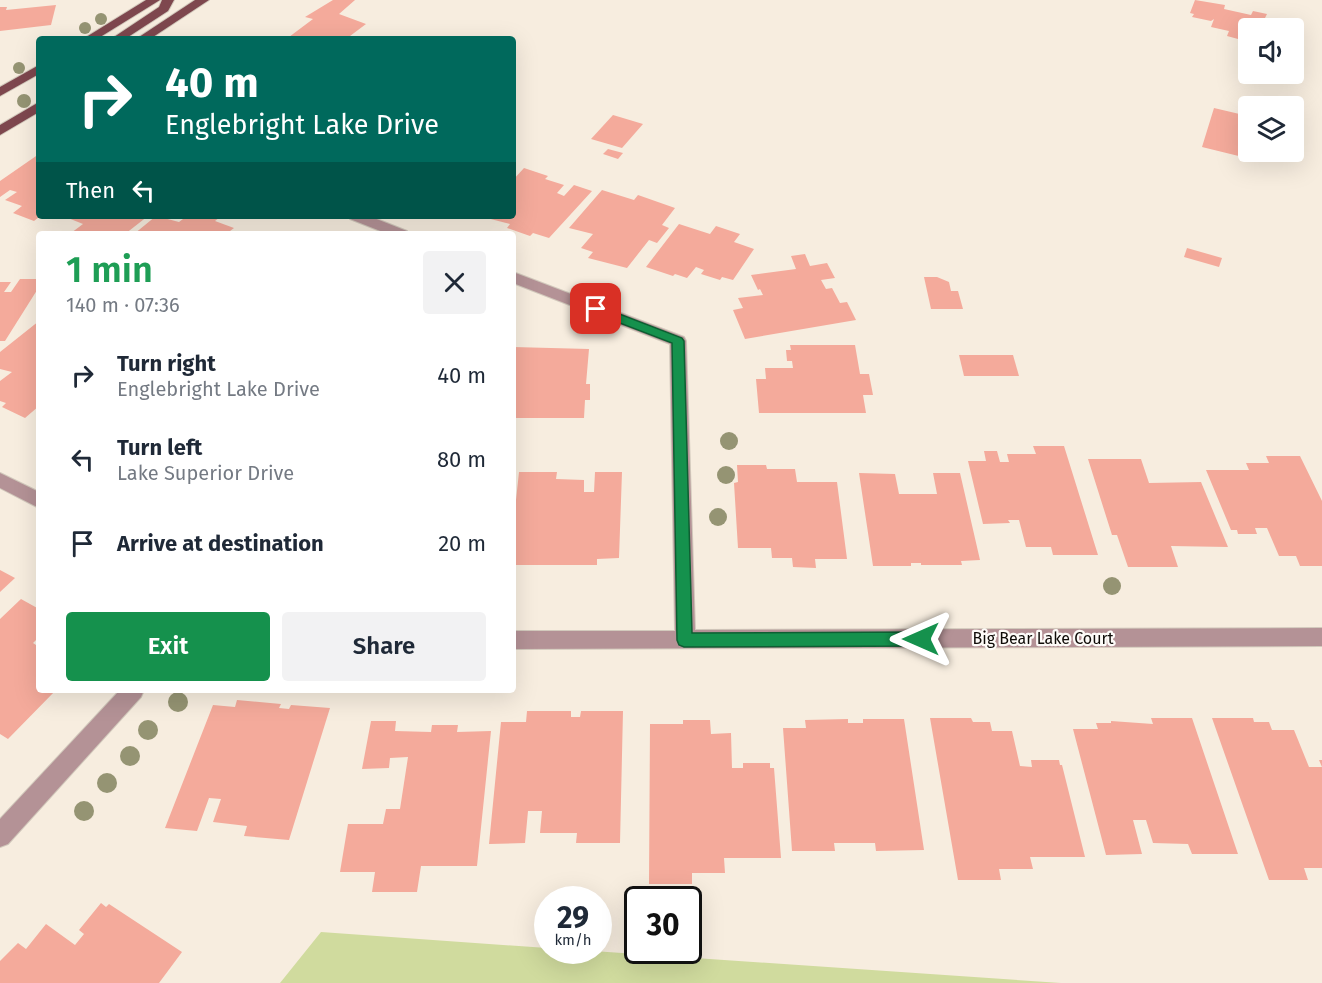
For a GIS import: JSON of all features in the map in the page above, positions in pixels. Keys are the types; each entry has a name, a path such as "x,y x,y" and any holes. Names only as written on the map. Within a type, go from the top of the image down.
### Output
{"main road":[{"path":"94,36 154,0"},
{"path":"122,36 164,9 168,0"},
{"path":"147,36 203,0"},
{"path":"0,92 36,71"},
{"path":"0,131 36,108"}],"street":[{"path":"363,219 394,231"},
{"path":"516,278 678,341 684,640"},
{"path":"0,480 36,499"},
{"name":"Big Bear Lake Court","path":"516,640 1322,637"},
{"path":"0,836 131,693"}],"green space":[{"path":"321,932 534,947 534,964 612,964 612,952 624,953 624,964 702,964 702,958 1061,983 280,983"}],"building":[{"path":"333,0 355,0 339,14 366,24 350,36 290,36 313,19 305,17"},
{"path":"1195,0 1225,5 1224,9 1251,15 1253,11 1267,14 1265,18 1238,18 1238,39 1227,36 1229,31 1211,27 1214,19 1211,21 1192,17 1194,14 1190,13"},
{"path":"56,5 51,25 0,31 0,7 7,7 6,10"},
{"path":"1214,108 1238,114 1238,156 1202,147"},
{"path":"613,115 643,124 622,148 591,139"},
{"path":"608,149 623,153 618,159 603,154"},
{"path":"36,156 36,219 34,221 13,213 22,206 5,200 17,192 10,190 0,197 0,181"},
{"path":"524,168 548,176 545,179 564,185 557,193 564,196 574,185 592,191 549,238 533,233 530,236 507,228 510,224 491,219 516,219 516,177"},
{"path":"602,190 634,200 638,195 675,208 662,225 669,228 657,243 649,240 627,268 588,258 593,252 581,248 593,234 569,228"},
{"path":"70,219 144,219 129,231 74,231 83,224"},
{"path":"152,219 179,222 183,219 218,219 215,221 234,228 230,231 138,231"},
{"path":"679,224 710,234 716,226 740,234 734,242 754,249 733,280 722,277 720,280 701,274 704,270 696,267 687,278 646,267"},
{"path":"1187,248 1222,258 1219,267 1184,257"},
{"path":"805,254 810,266 827,263 835,278 821,280 826,289 832,288 840,303 847,302 856,320 745,339 733,310 743,308 738,298 763,295 751,275 796,269 791,256"},
{"path":"924,277 937,277 949,282 951,291 958,291 963,309 931,309"},
{"path":"20,279 36,279 36,292 5,341 0,341 0,282 11,282 4,292 11,292"},
{"path":"36,323 36,409 25,418 2,407 6,403 0,401 0,381 12,372 0,369 0,352"},
{"path":"790,345 855,345 860,374 869,374 873,395 863,395 866,413 759,413 756,379 766,379 765,368 793,368 792,361 787,361 786,350 791,350"},
{"path":"516,347 589,349 586,384 590,384 590,400 585,400 584,418 516,418"},
{"path":"959,355 1013,355 1019,376 964,376"},
{"path":"1033,446 1064,446 1098,555 1053,555 1051,547 1026,547 1019,520 1008,520 1010,523 983,524 968,461 986,461 984,451 997,451 1000,462 1009,462 1007,454 1036,454"},
{"path":"1266,456 1300,456 1322,501 1322,566 1300,566 1296,556 1279,556 1267,528 1255,528 1257,534 1238,534 1237,530 1231,530 1206,470 1249,470 1246,463 1269,463"},
{"path":"1088,459 1141,459 1149,483 1201,482 1228,547 1171,546 1178,567 1128,567 1117,535 1112,535"},
{"path":"737,465 766,465 767,469 795,469 797,482 837,482 847,559 815,559 816,568 793,567 792,558 772,558 771,548 738,548 734,483 738,482"},
{"path":"519,472 557,472 556,479 584,480 584,492 594,492 595,472 622,472 619,558 597,559 597,565 516,565 516,500"},
{"path":"859,473 895,474 899,494 937,494 933,473 960,473 980,560 961,561 962,565 911,563 911,566 873,566"},
{"path":"0,570 15,578 0,592"},
{"path":"21,599 36,607 36,640 33,643 36,645 36,693 53,693 8,739 0,734 0,619"},
{"path":"237,700 281,704 279,708 289,709 291,705 330,708 289,840 244,836 247,826 213,822 221,799 209,798 197,831 165,828 213,705 235,707"},
{"path":"527,711 571,711 571,717 580,717 581,711 623,711 620,843 576,843 577,833 540,833 542,811 528,811 525,843 489,844 501,722 526,722"},
{"path":"930,718 971,718 973,722 990,722 992,731 1012,731 1020,766 1032,767 1031,760 1059,760 1085,857 1030,857 1033,869 999,869 1001,880 958,880"},
{"path":"1151,718 1192,718 1238,854 1192,854 1188,844 1153,843 1146,820 1133,820 1142,854 1106,855 1073,729 1098,729 1096,723 1111,723 1111,721 1153,724"},
{"path":"1212,718 1253,718 1254,722 1269,722 1272,730 1294,730 1309,767 1322,767 1322,868 1304,868 1308,880 1269,880"},
{"path":"848,719 848,723 863,723 863,719 904,719 924,850 876,851 875,843 834,843 835,851 792,851 783,728 806,728 805,720"},
{"path":"683,720 710,720 711,734 731,733 732,768 743,768 743,763 770,763 770,768 774,768 781,858 724,858 725,873 692,873 692,884 649,884 650,724 683,724"},
{"path":"371,721 396,721 395,731 431,732 432,725 458,725 457,732 491,731 477,866 421,866 417,892 372,892 375,872 340,872 348,824 383,824 386,809 400,809 408,757 390,758 389,768 362,769"},
{"path":"101,903 106,907 109,904 182,952 159,983 0,983 0,961 18,943 26,949 46,924 75,945 84,934 79,930"}],"route":[{"path":"596,309 678,341 684,640 921,639"}]}
